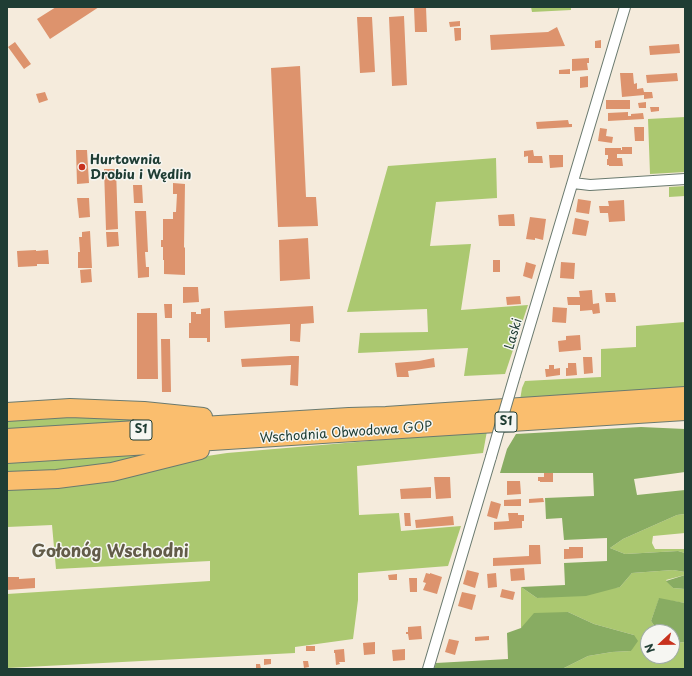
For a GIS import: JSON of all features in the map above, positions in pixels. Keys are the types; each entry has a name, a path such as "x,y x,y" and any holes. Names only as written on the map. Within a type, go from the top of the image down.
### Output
{"highway":[{"name":"Wschodnia Obwodowa GOP","path":"7,454 32,445 250,424 685,396"},
{"path":"7,412 70,408 144,411 213,418 250,424"},
{"name":"Wschodnia Obwodowa GOP","path":"7,438 32,445 225,440 685,411"},
{"path":"7,481 56,479 112,472 200,450 225,440"}],"street":[{"name":"Laski","path":"428,669 625,7"},
{"path":"573,183 590,185 685,179"}],"green space":[{"path":"531,7 571,7 571,10 532,12"},
{"path":"685,117 685,172 650,174 648,119"},
{"path":"496,158 497,198 436,202 430,246 471,244 461,310 528,305 505,374 464,376 468,348 358,353 360,333 428,332 427,309 347,312 388,166"},
{"path":"685,186 685,196 669,197 669,187"},
{"path":"685,322 685,389 520,400 525,381 601,377 601,349 636,347 636,326"},
{"path":"63,413 171,419 7,432 7,417"},
{"path":"641,427 685,429 685,472 634,479 637,495 685,490 685,514 677,515 623,539 610,548 625,554 678,551 685,553 685,572 673,570 632,573 620,587 586,596 537,598 521,587 565,585 564,563 607,561 607,538 564,540 562,518 546,519 545,498 594,496 593,473 500,473 507,449 516,434"},
{"path":"487,431 483,453 357,466 359,515 399,513 401,531 461,526 448,566 358,573 358,600 353,639 295,647 295,653 7,668 7,594 210,581 210,561 56,569 52,525 7,527 7,486 227,453"},
{"path":"179,448 142,461 7,477 7,461"},
{"path":"685,514 685,533 653,536 652,543 655,549 685,549 685,553 678,551 625,554 610,548 623,539 677,515"},
{"path":"673,570 685,572 685,575 666,580 673,588 685,589 685,603 659,599 651,621 653,624 640,624 640,664 680,664 680,643 685,642 685,669 562,669 588,656 612,652 631,651 634,635 594,624 568,612 521,628 521,587 537,598 620,587 632,573"},
{"path":"685,575 685,589 673,588 666,581"},
{"path":"659,598 685,603 685,642 680,643 680,624 653,624 651,621"},
{"path":"568,612 594,624 634,635 638,641 631,651 612,652 588,656 562,669 434,669 436,663 508,659 507,633 521,628 534,613"}],"building":[{"path":"56,7 99,7 50,39 37,19"},
{"path":"414,7 426,7 427,32 415,32"},
{"path":"404,16 407,85 392,86 389,17"},
{"path":"357,17 372,17 375,72 360,73"},
{"path":"460,21 460,26 450,27 449,22"},
{"path":"557,27 565,46 491,50 490,35 548,32"},
{"path":"454,28 461,28 461,40 455,41"},
{"path":"601,40 601,48 595,48 595,41"},
{"path":"15,42 31,64 24,69 8,47"},
{"path":"679,44 680,53 650,55 649,46"},
{"path":"589,58 589,63 587,63 588,70 572,71 572,59"},
{"path":"300,66 306,197 316,197 318,226 278,227 271,68"},
{"path":"570,69 570,74 559,74 559,70"},
{"path":"620,73 633,73 634,84 637,83 637,89 643,88 644,92 652,92 653,98 644,99 644,95 622,97"},
{"path":"677,73 678,81 647,83 646,75"},
{"path":"588,76 588,87 580,88 580,77"},
{"path":"45,92 48,100 39,103 36,94"},
{"path":"606,100 630,100 630,109 606,109"},
{"path":"646,102 646,108 639,108 638,103"},
{"path":"650,107 659,107 659,111 651,112"},
{"path":"628,112 628,116 631,116 631,114 643,113 644,119 608,121 608,113"},
{"path":"568,120 569,124 572,124 572,127 537,129 536,122"},
{"path":"634,127 644,127 644,141 635,141"},
{"path":"600,128 607,129 606,136 613,137 612,143 598,141"},
{"path":"622,147 632,147 632,154 617,154 617,158 622,158 623,166 607,165 608,155 605,155 605,148 621,148 622,150"},
{"name":"Hurtownia Drobiu i Wędlin","path":"76,150 87,150 89,183 77,184"},
{"path":"533,150 534,156 542,156 543,163 528,163 528,156 524,157 524,151"},
{"path":"549,155 563,155 563,167 550,168"},
{"path":"104,169 116,169 118,229 106,230"},
{"path":"173,183 185,184 185,275 164,274 163,247 161,247 161,240 163,240 163,219 173,219 173,212 176,212 177,194 173,194"},
{"path":"133,185 142,185 143,203 134,203"},
{"path":"77,198 89,198 90,217 79,218"},
{"path":"578,199 591,201 589,214 576,212"},
{"path":"624,200 625,221 609,222 608,213 600,213 599,206 609,206 608,201"},
{"path":"135,211 146,211 148,252 145,252 146,267 149,267 149,277 138,278"},
{"path":"514,214 515,226 499,226 498,215"},
{"path":"530,217 546,219 543,240 535,238 535,240 526,239"},
{"path":"575,218 589,221 586,236 572,234"},
{"path":"90,231 92,268 78,268 78,252 80,252 79,237 82,237 82,232"},
{"path":"106,232 118,232 119,246 107,247"},
{"path":"308,238 310,279 280,281 279,240"},
{"path":"48,250 49,264 18,267 17,251"},
{"path":"493,260 500,260 500,272 493,272"},
{"path":"526,262 536,265 532,279 523,276"},
{"path":"561,262 575,263 574,279 560,278"},
{"path":"91,269 92,282 81,283 80,270"},
{"path":"183,287 198,287 199,302 183,303"},
{"path":"592,290 593,304 599,303 600,313 593,314 592,310 580,311 580,305 568,305 567,297 580,297 579,291"},
{"path":"605,293 615,293 616,302 606,302"},
{"path":"520,296 521,304 507,305 506,297"},
{"path":"164,304 172,304 172,318 165,318"},
{"path":"313,306 314,323 301,324 300,342 290,341 290,324 225,328 224,311"},
{"path":"553,307 567,308 566,323 552,322"},
{"path":"210,308 210,342 207,342 207,338 189,338 191,312 201,314 201,309"},
{"path":"137,313 157,313 158,379 137,379"},
{"path":"580,335 581,350 559,352 558,341 566,340 566,336"},
{"path":"161,339 170,339 171,392 162,392"},
{"path":"299,356 298,386 290,385 291,365 242,367 241,359"},
{"path":"583,357 592,357 593,373 584,374"},
{"path":"434,358 435,367 408,371 409,377 397,377 395,363"},
{"path":"568,363 576,363 577,375 566,376 566,368 568,368"},
{"path":"549,365 554,365 554,369 560,368 560,375 546,377 545,369 549,369"},
{"path":"544,473 553,473 553,482 538,481 538,477 544,477"},
{"path":"434,477 450,477 451,498 436,499"},
{"path":"507,481 520,481 521,494 507,495"},
{"path":"431,487 431,498 401,499 400,489"},
{"path":"543,498 544,502 529,503 529,499"},
{"path":"521,499 521,506 504,506 504,500"},
{"path":"491,501 501,504 497,519 487,516"},
{"path":"404,513 410,513 411,526 405,526"},
{"path":"508,513 518,513 518,515 524,515 522,528 494,530 494,522 509,521"},
{"path":"453,516 454,525 416,528 415,520"},
{"path":"529,545 540,545 541,564 493,566 493,558 529,556"},
{"path":"569,547 583,547 583,558 564,559 564,549 569,549"},
{"path":"524,568 525,580 511,581 510,569"},
{"path":"467,570 479,573 475,588 463,584"},
{"path":"426,573 442,577 437,594 423,590 426,583 423,582"},
{"path":"496,573 497,587 488,588 487,574"},
{"path":"397,574 397,580 389,580 388,575"},
{"path":"7,577 19,577 19,579 35,578 35,588 7,590"},
{"path":"409,578 417,578 417,592 410,592"},
{"path":"502,589 515,592 513,600 500,597"},
{"path":"462,592 476,595 472,610 458,606"},
{"path":"421,626 422,639 409,640 408,634 406,634 406,632 408,632 408,627"},
{"path":"489,636 489,640 475,641 475,637"},
{"path":"449,639 459,641 455,655 445,652"},
{"path":"375,642 375,654 364,655 363,643"},
{"path":"306,646 315,646 315,651 306,651"},
{"path":"344,649 345,662 339,662 340,664 336,665 334,650"},
{"path":"405,649 405,660 393,661 392,650"},
{"path":"264,659 271,659 271,664 264,665"},
{"path":"303,661 308,661 309,667 304,668"},
{"path":"256,664 260,664 261,669 256,669"}],"place":[{"name":"Hurtownia Drobiu i Wędlin","path":"82,167"}],"district":[{"name":"Gołonóg Wschodni","path":"110,552"}]}
